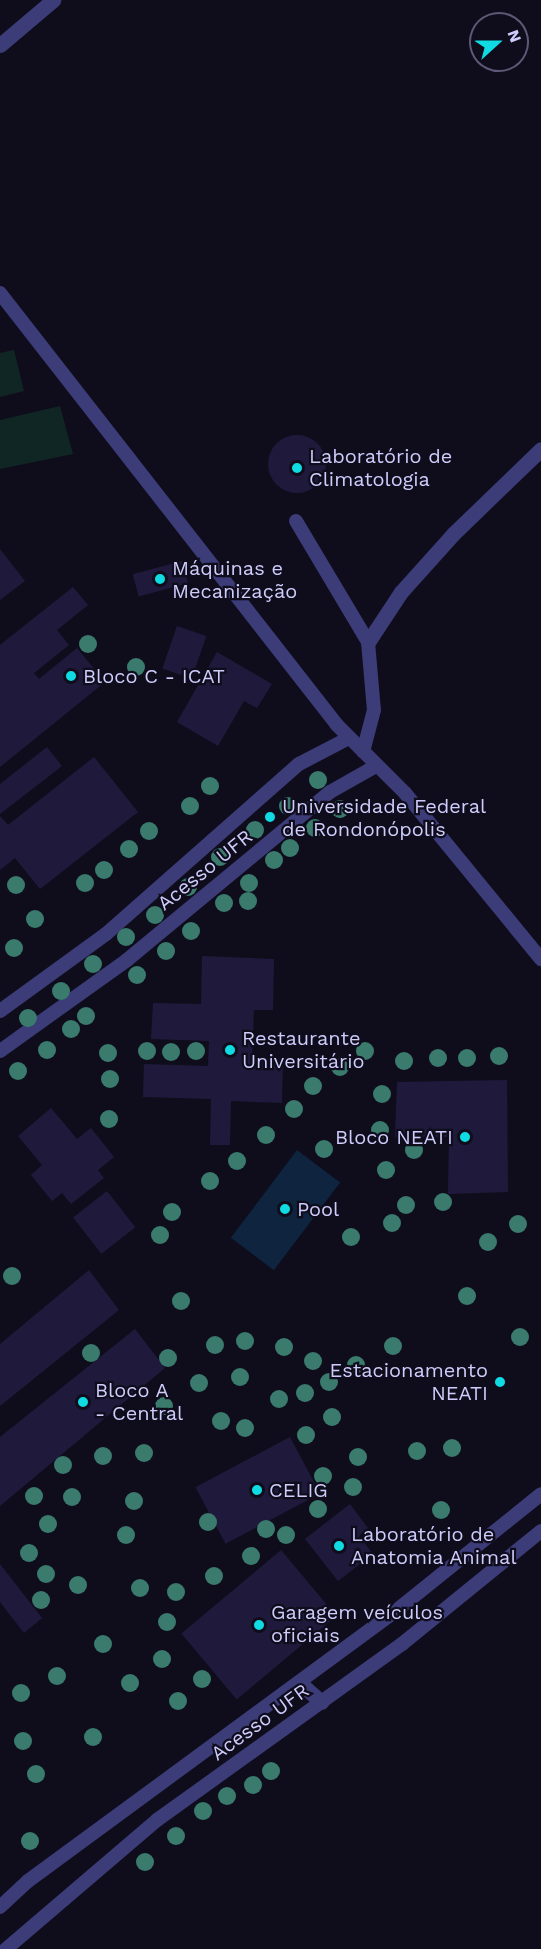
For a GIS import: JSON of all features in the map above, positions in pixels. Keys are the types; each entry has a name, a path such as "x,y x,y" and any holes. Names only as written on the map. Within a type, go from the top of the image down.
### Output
{"street":[{"path":"0,45 53,0"},
{"path":"368,642 401,592 453,534 541,449"},
{"path":"299,1682 321,1702"}],"lane":[{"path":"0,293 349,738 405,793 541,959"},
{"path":"296,521 368,642 374,710 363,752"},
{"name":"Acesso UFR","path":"0,1011 106,934 281,777 315,753 349,738"},
{"name":"Acesso UFR","path":"0,1051 127,960 330,792 376,766"},
{"path":"0,1907 28,1881 392,1614 541,1494"},
{"name":"Acesso UFR","path":"6,1949 157,1820 479,1584 541,1531"}],"green space":[{"path":"14,350 24,391 0,397 0,353"},
{"path":"60,406 73,454 0,469 0,420"}],"water":[{"name":"Pool","path":"297,1150 340,1182 274,1270 231,1238"}],"building":[{"name":"Laboratório de Climatologia","path":"297,435 313,440 321,448 326,464 321,480 313,488 297,493 281,488 273,480 268,464 273,448 281,440"},
{"path":"0,549 25,581 0,600"},
{"name":"Máquinas e Mecanização","path":"182,561 188,583 139,596 133,574"},
{"name":"Bloco C - ICAT","path":"73,587 88,605 57,630 69,645 34,673 39,679 77,648 105,682 0,767 0,645"},
{"path":"177,626 206,636 192,679 162,669"},
{"path":"217,652 272,684 257,708 244,701 218,746 177,722"},
{"path":"47,747 62,766 0,814 0,784"},
{"path":"94,757 138,812 40,889 15,858 0,870 0,816 8,825"},
{"name":"Restaurante Universitário","path":"202,956 274,959 273,1010 254,1010 252,1058 283,1059 282,1103 231,1101 230,1145 210,1145 211,1099 143,1097 144,1064 208,1066 209,1041 151,1039 153,1003 201,1004"},
{"name":"Bloco NEATI","path":"507,1080 508,1192 448,1194 449,1137 395,1137 397,1082"},
{"path":"51,1108 77,1139 91,1128 114,1157 98,1170 104,1178 71,1204 62,1193 52,1201 31,1175 42,1165 18,1136"},
{"path":"107,1191 135,1227 101,1254 73,1217"},
{"name":"Bloco A - Central","path":"89,1270 119,1310 0,1406 0,1344"},
{"name":"Bloco A - Central","path":"135,1329 165,1368 0,1506 0,1437"},
{"name":"CELIG","path":"290,1437 320,1494 226,1544 196,1487"},
{"name":"Laboratório de Anatomia Animal","path":"350,1504 368,1528 359,1536 373,1554 338,1581 305,1539"},
{"name":"Garagem veículos oficiais","path":"281,1550 336,1616 237,1699 181,1634"},
{"path":"0,1564 42,1618 24,1633 0,1602"}],"place":[{"name":"Laboratório de Climatologia","path":"297,468"},
{"name":"Máquinas e Mecanização","path":"160,579"},
{"name":"Bloco C - ICAT","path":"71,676"},
{"name":"Universidade Federal de Rondonópolis","path":"270,817"},
{"name":"Restaurante Universitário","path":"230,1050"},
{"name":"Bloco NEATI","path":"465,1137"},
{"name":"Pool","path":"285,1209"},
{"name":"Estacionamento NEATI","path":"500,1382"},
{"name":"Bloco A - Central","path":"83,1402"},
{"name":"CELIG","path":"257,1490"},
{"name":"Laboratório de Anatomia Animal","path":"339,1546"},
{"name":"Garagem veículos oficiais","path":"259,1625"}]}
